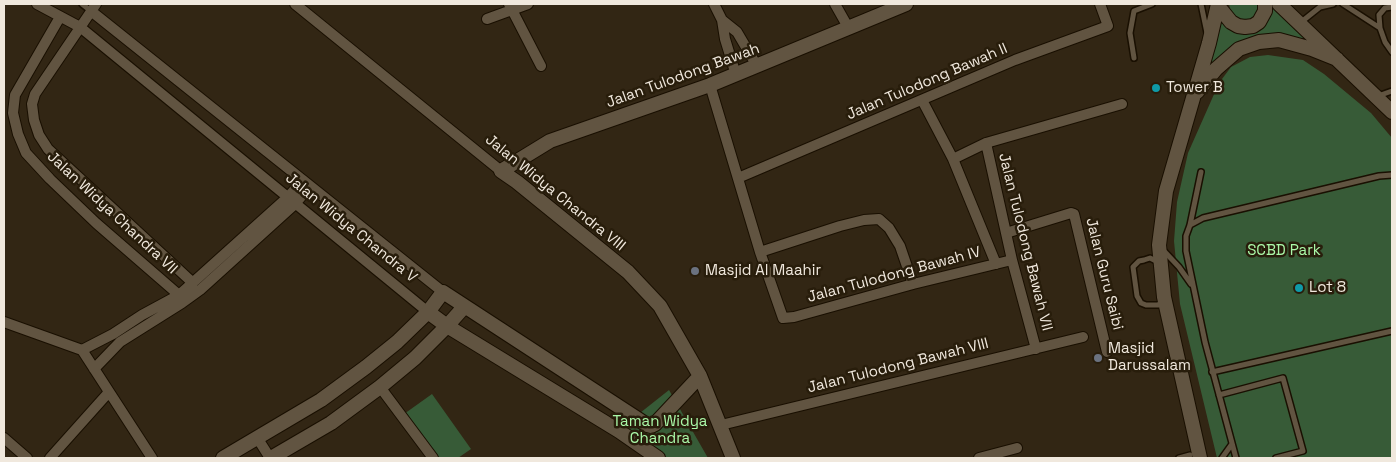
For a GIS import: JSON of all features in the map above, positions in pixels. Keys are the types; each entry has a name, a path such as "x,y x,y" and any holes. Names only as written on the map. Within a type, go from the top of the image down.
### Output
{"street":[{"name":"Jalan Widya Chandra V","path":"37,4 80,27 291,201 447,326 619,431 658,458"},
{"name":"Jalan Widya Chandra VIII","path":"295,4 501,171 518,182 628,272 646,290 660,306 702,381 733,458"},
{"path":"487,20 511,7 528,4"},
{"path":"714,4 722,20 724,39 736,76"},
{"path":"835,4 848,27"},
{"name":"Jalan Tulodong Bawah","path":"501,171 550,141 736,76 906,4"},
{"name":"Jalan Tulodong Bawah II","path":"738,178 1015,60 1108,26 1100,4"},
{"path":"1218,5 1231,22 1245,27 1253,26 1259,22 1265,11 1265,4"},
{"path":"1279,4 1392,112"},
{"path":"1190,458 1194,435 1165,300 1159,245 1166,191 1218,5"},
{"path":"511,7 541,66"},
{"name":"Jalan Widya Chandra V","path":"93,8 306,183 443,292 647,425 655,424 686,390 702,381"},
{"path":"80,27 93,8"},
{"name":"Jalan Widya Chandra VII","path":"60,17 15,95 13,113 18,134 26,153 96,224 178,295"},
{"path":"722,20 737,32 757,66"},
{"name":"Jalan Widya Chandra VII","path":"80,27 35,94 32,104 34,120 39,135 48,148 193,283"},
{"path":"1194,96 1216,68 1239,49 1259,42 1279,40 1312,49 1337,59"},
{"path":"710,85 760,252 840,226 864,220 879,219 889,228 900,246 913,284"},
{"path":"922,100 953,159 996,264"},
{"path":"953,159 986,143 1122,104"},
{"name":"Jalan Tulodong Bawah VII","path":"986,143 1012,260 1036,349"},
{"path":"518,182 529,153"},
{"path":"94,369 120,342 200,290 291,201 306,183"},
{"path":"82,350 113,334 178,295 291,201"},
{"name":"Jalan Guru Saibi","path":"1006,233 1071,213 1074,214 1107,352"},
{"name":"Jalan Tulodong Bawah IV","path":"760,252 783,318 794,317 913,284 1012,260"},
{"path":"224,458 238,455 258,439 321,400 358,373 397,342 428,312 443,292"},
{"path":"258,439 270,458 331,423 380,387 415,358 464,307"},
{"path":"4,322 82,350 151,458"},
{"name":"Jalan Tulodong Bawah VIII","path":"721,425 1083,337"},
{"path":"380,387 433,458"},
{"path":"50,458 109,392"},
{"path":"4,438 27,458"},
{"path":"979,458 1017,448"}],"lane":[{"path":"82,4 93,8"},
{"path":"1134,58 1130,33 1134,11 1144,5 1152,4"},
{"path":"1201,4 1208,43"},
{"path":"1300,23 1320,7 1333,4"},
{"path":"1343,4 1380,28"},
{"path":"1392,7 1385,8 1379,15 1380,28 1385,42 1392,52"},
{"path":"1385,42 1392,42"},
{"path":"1377,97 1392,91"},
{"path":"1202,172 1186,236 1186,251 1212,372 1236,458"},
{"path":"1190,225 1203,218 1392,174"},
{"path":"1159,245 1193,286"},
{"path":"1160,264 1150,258 1139,261 1134,267 1136,296 1141,303 1146,305 1158,305 1165,300"},
{"path":"1212,372 1392,331"},
{"path":"1219,395 1284,378 1302,451 1276,458"},
{"path":"1222,458 1232,444"}],"green space":[{"path":"1229,4 1258,4 1259,12 1250,22 1237,21 1232,17"},
{"path":"1271,4 1315,46 1276,36 1208,71 1217,42 1221,14 1244,32"},
{"name":"SCBD Park","path":"1268,55 1303,60 1324,74 1371,113 1392,138 1392,458 1217,458 1180,304 1174,241 1177,202 1188,153 1219,83 1231,67 1250,57"},
{"name":"Taman Widya Chandra","path":"669,390 708,458 649,458 621,428"},
{"path":"432,394 471,449 458,458 436,458 404,414"}],"place":[{"name":"Tower B","path":"1156,88"},
{"name":"Masjid Al Maahir","path":"695,271"},
{"name":"Lot 8","path":"1299,288"},
{"name":"Masjid Darussalam","path":"1098,358"}]}
